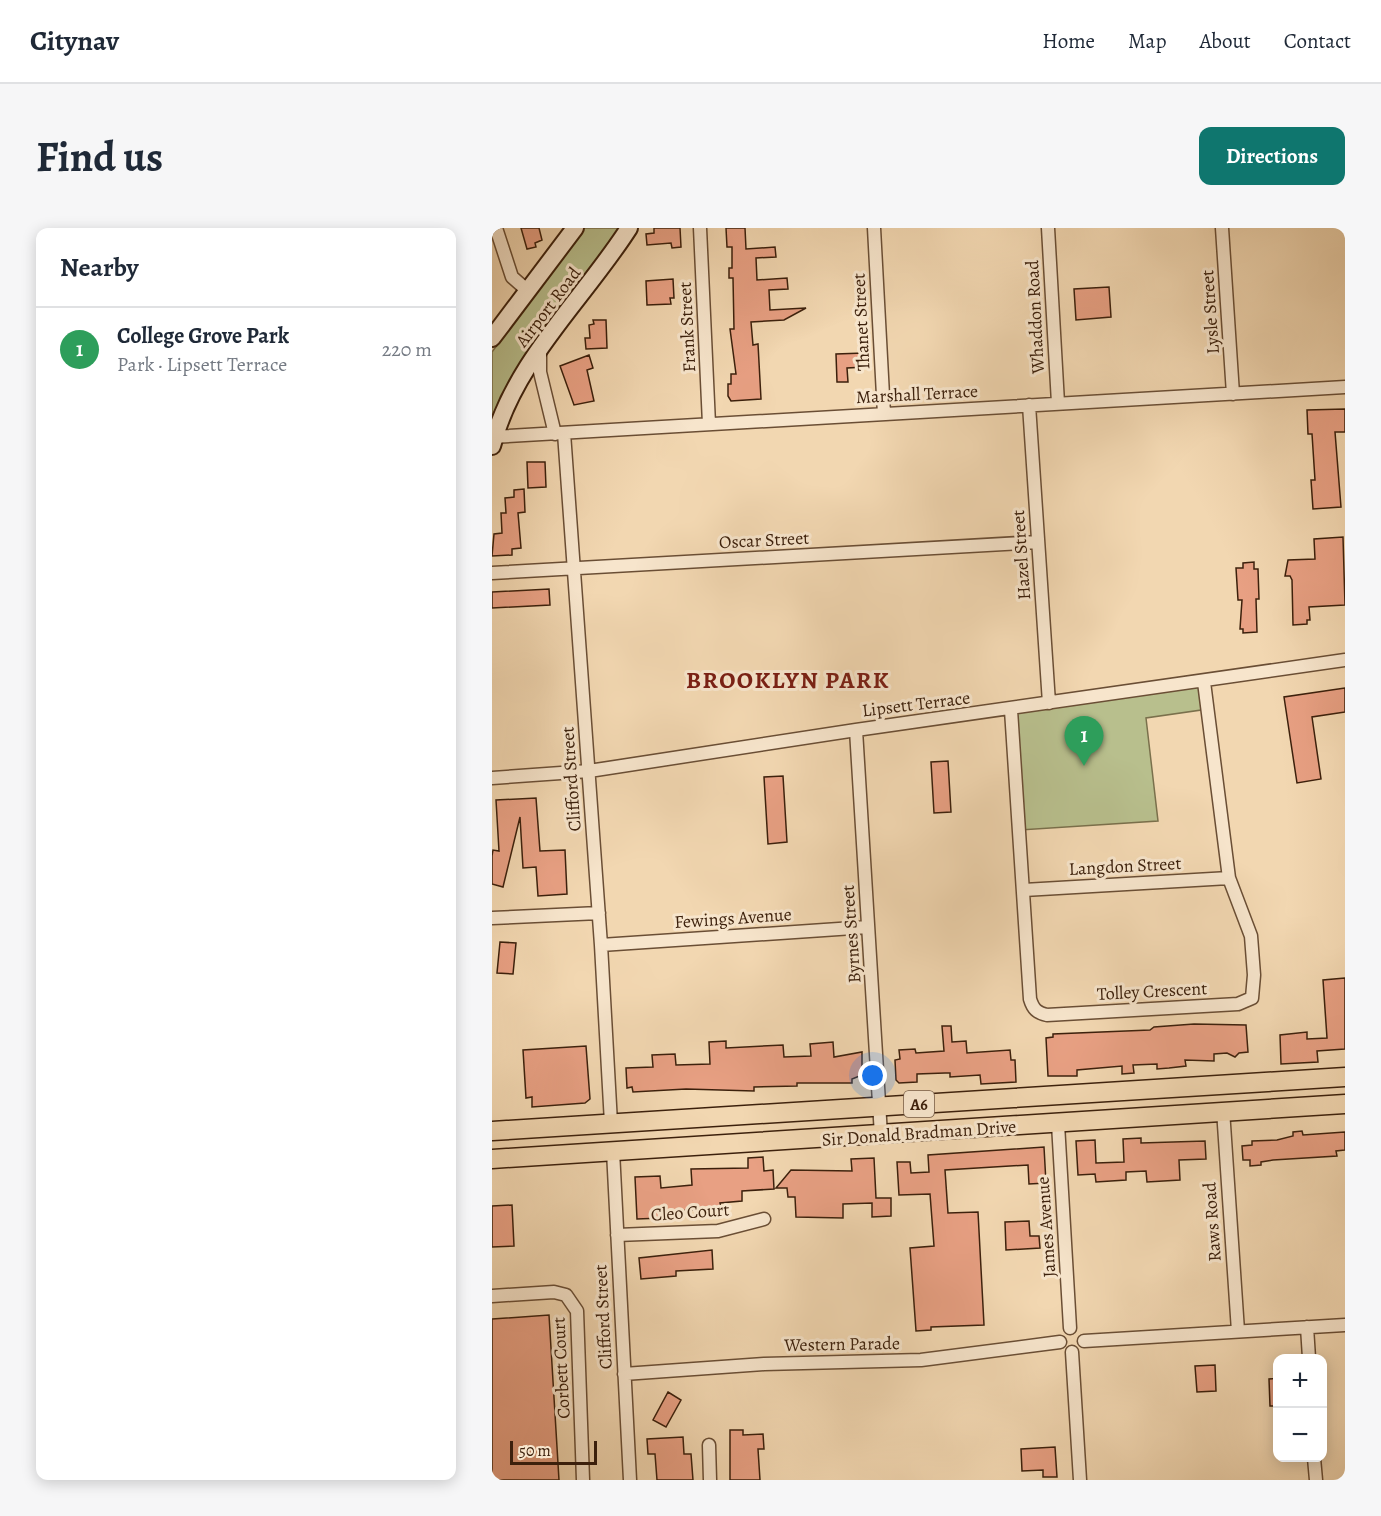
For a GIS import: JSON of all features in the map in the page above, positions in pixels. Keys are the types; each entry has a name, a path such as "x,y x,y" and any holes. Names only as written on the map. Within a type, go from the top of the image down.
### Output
{"main road":[{"name":"Airport Road","path":"492,338 575,228"},
{"name":"Airport Road","path":"493,440 512,392 629,228"},
{"name":"Sir Donald Bradman Drive","path":"492,1131 1345,1077"},
{"path":"1126,1091 1147,1104 1148,1116"},
{"name":"Sir Donald Bradman Drive","path":"492,1159 1058,1124 1223,1110 1345,1104"}],"street":[{"path":"496,228 512,277 528,291"},
{"name":"Frank Street","path":"700,228 709,424"},
{"name":"Thanet Street","path":"874,228 884,414"},
{"name":"Whaddon Road","path":"1048,228 1058,403"},
{"name":"Lysle Street","path":"1222,228 1233,394"},
{"name":"Clifford Street","path":"540,350 540,372 560,433 574,569 599,913 610,1123"},
{"name":"Marshall Terrace","path":"493,440 560,433 1345,387"},
{"name":"Hazel Street","path":"1029,405 1049,704"},
{"name":"Oscar Street","path":"492,573 1038,542"},
{"name":"Lipsett Terrace","path":"492,778 589,771 855,730 1011,710 1345,660"},
{"name":"Tolley Crescent","path":"1011,710 1030,999 1038,1013 1059,1014 1238,1004 1252,998 1254,975 1251,936 1229,878 1204,682"},
{"name":"Byrnes Street","path":"855,730 881,1135"},
{"name":"Langdon Street","path":"1024,890 1229,878"},
{"path":"492,918 599,913"},
{"name":"Fewings Avenue","path":"601,945 868,927"},
{"name":"Raws Road","path":"1223,1110 1238,1331"},
{"name":"James Avenue","path":"1058,1124 1070,1328"},
{"name":"Clifford Street","path":"613,1151 630,1480"},
{"name":"Cleo Court","path":"617,1235 718,1231 764,1219"},
{"name":"Corbett Court","path":"492,1296 554,1292 566,1295 577,1311 583,1480"},
{"path":"1084,1341 1345,1326"},
{"path":"1070,1328 1081,1333 1084,1341 1078,1350 1072,1352 1062,1347 1059,1342 1064,1331 1070,1328"},
{"path":"1307,1328 1309,1354"},
{"name":"Western Parade","path":"624,1374 764,1364 921,1360 1059,1342"},
{"path":"1072,1352 1080,1480"},
{"path":"709,1446 710,1480"},
{"path":"1314,1462 1316,1480"}],"green space":[{"path":"584,228 620,228 499,404 492,419 492,352"},
{"path":"1204,682 1208,709 1146,718 1158,821 1020,830 1011,710"}],"building":[{"path":"521,228 539,228 542,240 535,243 536,247 527,249"},
{"path":"654,228 680,228 681,247 672,248 671,243 647,245 646,234 654,233"},
{"path":"726,228 745,228 746,249 775,247 776,257 756,258 757,280 787,278 788,289 769,290 770,310 806,308 784,320 751,322 753,345 758,344 761,399 731,401 728,396 731,374 736,374 730,329 734,329 733,278 729,278 729,268 732,268 732,247 727,247"},
{"path":"673,279 674,298 670,298 671,304 647,305 646,281"},
{"path":"1109,287 1111,317 1076,320 1074,289"},
{"path":"593,320 606,320 607,348 586,349 585,338 590,338 589,325 594,324"},
{"path":"864,353 865,367 847,368 848,382 837,382 836,354"},
{"path":"589,355 593,368 587,370 594,401 574,405 560,366"},
{"path":"1345,409 1345,432 1335,432 1341,507 1313,509 1311,480 1315,480 1312,434 1308,434 1307,410"},
{"path":"527,462 545,462 546,487 528,488"},
{"path":"524,489 525,512 518,513 521,548 512,549 512,555 492,556 494,534 502,533 501,513 506,513 505,498 514,497 514,490"},
{"path":"1343,537 1345,605 1309,607 1310,620 1307,620 1307,624 1293,625 1292,580 1290,576 1285,576 1288,560 1315,559 1314,539"},
{"path":"1254,562 1254,569 1258,569 1257,632 1243,633 1243,629 1240,629 1242,600 1238,600 1236,568 1243,568 1243,563"},
{"path":"549,589 550,605 492,608 492,592"},
{"path":"1345,688 1345,712 1312,717 1321,779 1297,783 1284,697"},
{"path":"948,761 951,812 934,813 931,762"},
{"path":"783,776 787,842 768,844 764,777"},
{"path":"536,798 540,851 565,850 567,894 538,896 536,867 523,868 520,817 503,887 492,884 493,850 499,851 496,800"},
{"path":"500,942 516,943 513,974 497,973"},
{"path":"1345,978 1345,1049 1317,1051 1318,1062 1281,1064 1280,1035 1307,1032 1307,1039 1327,1038 1323,980"},
{"path":"1194,1024 1246,1025 1248,1052 1239,1053 1235,1057 1227,1053 1214,1054 1214,1061 1185,1060 1186,1066 1169,1068 1157,1069 1157,1064 1133,1065 1134,1073 1122,1074 1122,1066 1077,1070 1077,1076 1048,1076 1046,1038 1053,1037 1053,1034 1150,1030 1154,1027"},
{"path":"942,1026 951,1026 952,1042 966,1041 967,1053 1010,1050 1011,1060 1015,1060 1016,1082 981,1084 980,1075 950,1077 950,1073 945,1073 917,1074 917,1082 899,1083 896,1080 895,1060 900,1059 899,1050 915,1049 916,1053 944,1051"},
{"path":"726,1041 726,1048 783,1045 784,1057 811,1056 810,1044 833,1042 834,1057 862,1052 862,1075 852,1079 852,1083 797,1083 797,1086 754,1087 754,1091 686,1089 633,1092 632,1087 627,1088 626,1068 653,1067 652,1055 675,1054 676,1065 710,1064 709,1042"},
{"path":"586,1046 590,1099 585,1103 532,1107 532,1097 526,1098 523,1050"},
{"path":"1302,1131 1303,1135 1345,1132 1345,1150 1336,1151 1337,1156 1273,1160 1261,1162 1261,1165 1250,1166 1250,1160 1243,1160 1242,1146 1252,1145 1252,1141 1277,1140 1293,1136 1293,1132"},
{"path":"1141,1138 1141,1143 1205,1141 1206,1159 1179,1160 1180,1180 1147,1182 1146,1171 1126,1172 1126,1180 1096,1182 1095,1174 1078,1175 1076,1141 1095,1140 1096,1163 1124,1162 1123,1139"},
{"path":"1044,1147 1046,1183 1029,1184 1028,1165 945,1170 948,1213 978,1212 984,1325 931,1327 931,1330 916,1331 910,1248 934,1246 930,1194 899,1195 897,1162 910,1162 911,1173 929,1172 928,1155"},
{"path":"763,1157 764,1171 773,1170 774,1189 742,1191 742,1201 720,1203 721,1208 662,1212 662,1218 637,1219 635,1177 660,1176 661,1188 692,1185 691,1169 748,1168 748,1158"},
{"path":"874,1158 876,1198 891,1198 891,1216 872,1217 872,1203 843,1204 843,1218 796,1217 795,1197 788,1197 787,1188 776,1188 791,1170 852,1171 851,1159"},
{"path":"512,1205 514,1246 492,1247 492,1206"},
{"path":"1029,1221 1030,1236 1039,1236 1040,1248 1006,1250 1005,1222"},
{"path":"712,1250 713,1269 676,1271 676,1276 641,1279 639,1258"},
{"path":"549,1315 559,1480 492,1480 492,1319"},
{"path":"1215,1365 1216,1391 1197,1392 1195,1366"},
{"path":"1269,1379 1273,1379 1273,1406 1270,1406"},
{"path":"668,1392 681,1400 666,1427 653,1420"},
{"path":"730,1430 743,1430 743,1435 763,1434 764,1449 758,1449 760,1480 730,1480"},
{"path":"683,1437 684,1454 691,1454 693,1480 657,1480 655,1454 648,1454 647,1439"},
{"path":"1055,1447 1057,1477 1043,1477 1043,1470 1022,1471 1021,1449"}],"place":[{"name":"College Grove Park","path":"1084,766"}],"district":[{"name":"BROOKLYN PARK","path":"788,680"}]}
